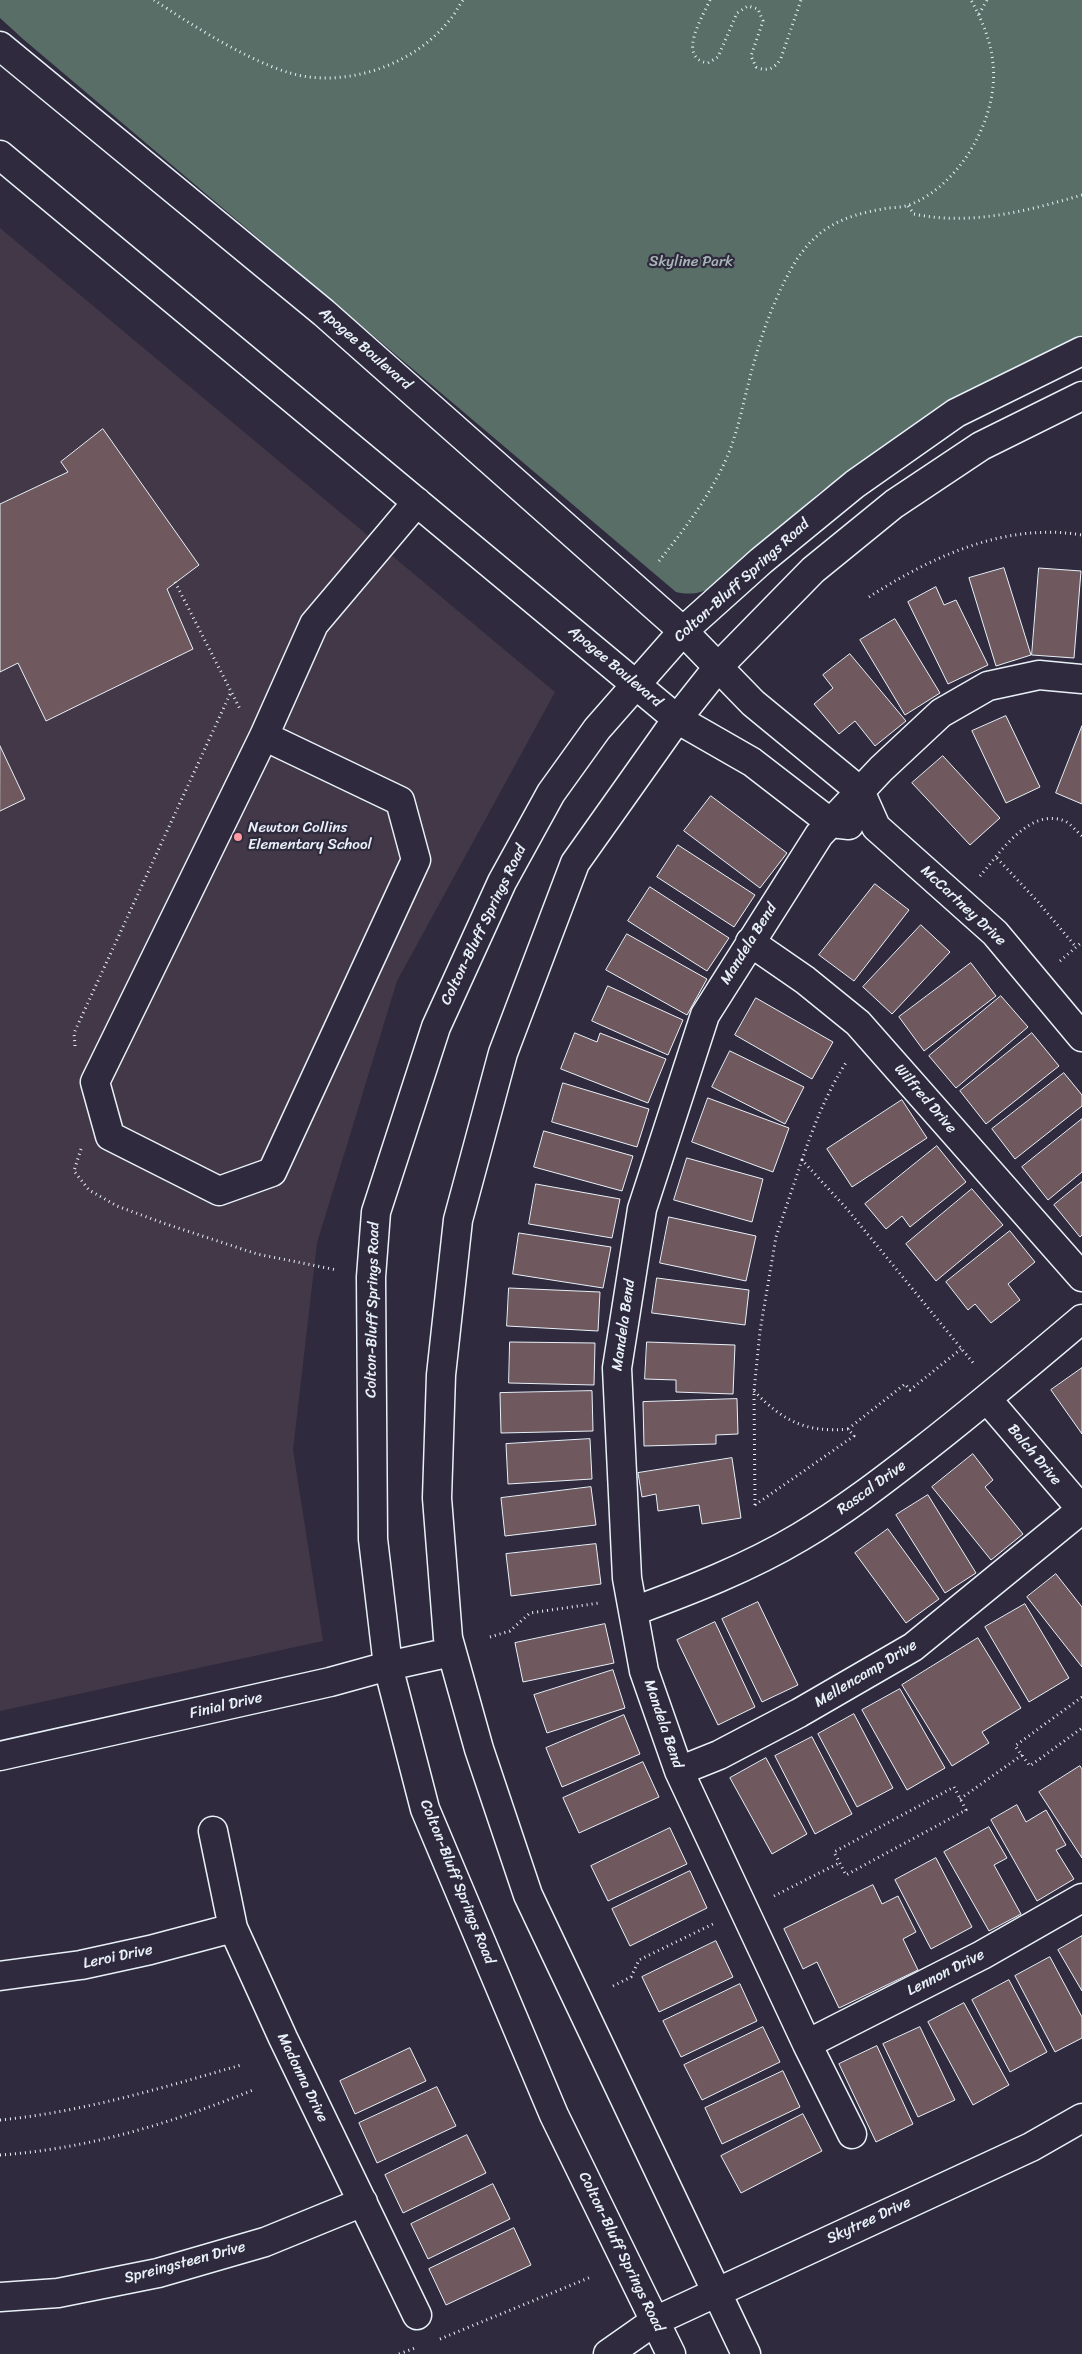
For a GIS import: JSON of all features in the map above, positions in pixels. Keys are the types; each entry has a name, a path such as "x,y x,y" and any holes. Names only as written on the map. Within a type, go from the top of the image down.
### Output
{"street":[{"name":"Apogee Boulevard","path":"0,46 324,313 683,631 719,666"},
{"name":"Apogee Boulevard","path":"0,155 677,719"},
{"name":"Colton-Bluff Springs Road","path":"671,2354 554,2115 425,1809 388,1666 373,1539 371,1277 376,1212 436,1027 502,882 551,793 596,729 683,631 761,561 855,484 956,413 1082,351"},
{"path":"746,2354 528,1895 479,1749 448,1638 437,1498 440,1375 458,1220 503,1052 575,863 677,719 719,666 813,570 894,504 981,446 1082,396"},
{"path":"264,736 400,801 416,860 272,1172 219,1192 110,1136 95,1082 264,736 314,624 417,502"},
{"name":"McCartney Drive","path":"719,666 759,708 860,791 876,827 996,933 1082,1037"},
{"name":"Mandela Bend","path":"852,2134 807,2044 679,1771 644,1671 627,1578 616,1368 642,1209 705,1015 820,835 860,791 940,713 988,686 1039,675 1082,679"},
{"path":"677,719 752,762 831,823 876,827"},
{"name":"Wilfred Drive","path":"750,942 806,980 858,1022 1082,1277"},
{"name":"Rascal Drive","path":"634,1611 706,1585 800,1537 865,1495 987,1399 1082,1319"},
{"name":"Balch Drive","path":"987,1399 1082,1510"},
{"name":"Mellencamp Drive","path":"679,1771 719,1754 800,1713 913,1648 1082,1510"},
{"name":"Finial Drive","path":"0,1756 330,1682 388,1666 452,1652"},
{"name":"Madonna Drive","path":"214,1831 233,1928 283,2038 417,2315"},
{"name":"Lennon Drive","path":"807,2044 982,1955 1082,1898"},
{"name":"Leroi Drive","path":"0,1976 81,1965 150,1950 233,1928"},
{"name":"Skytree Drive","path":"608,2354 655,2320 1031,2147 1082,2118"},
{"name":"Spreingsteen Drive","path":"0,2297 58,2293 158,2273 265,2242 363,2202"}],"path":[{"path":"154,0 200,29 248,55 282,70 309,77 344,77 374,71 406,58 429,41 449,22 463,0"},
{"path":"710,0 693,40 693,54 697,60 708,63 718,57 737,13 748,6 754,7 762,14 763,21 751,56 756,67 762,70 777,66 802,0"},
{"path":"659,561 702,506 729,451 765,328 774,304 802,252 815,237 833,223 847,216 908,206 929,194 961,165 984,123 991,100 993,64 988,38 979,14 971,0"},
{"path":"979,14 987,0"},
{"path":"908,206 914,214 942,218 1003,216 1082,195"},
{"path":"868,597 889,584 963,547 1014,534 1066,532 1082,535"},
{"path":"175,582 241,711"},
{"path":"958,901 1021,831 1032,823 1044,818 1067,822 1082,836"},
{"path":"996,858 1038,902 1076,947"},
{"path":"848,1430 854,1436 755,1505 754,1391 760,1331 776,1237 818,1115 833,1082 866,1033"},
{"path":"802,1160 847,1209 974,1364"},
{"path":"754,1391 769,1406 796,1424 824,1431 848,1430 905,1384 910,1390 961,1349"},
{"path":"490,1637 510,1631 530,1613 600,1602"},
{"path":"1082,1697 1015,1746 1030,1766 1082,1728"},
{"path":"960,1799 1022,1755"},
{"path":"954,1787 960,1799 966,1810 846,1875 834,1852 954,1787"},
{"path":"772,1897 840,1863"},
{"path":"613,1986 631,1977 639,1960 720,1920"},
{"path":"0,2120 40,2116 149,2092 241,2065"},
{"path":"0,2155 32,2153 112,2138 192,2115 253,2090"},
{"path":"438,2340 591,2277"},
{"path":"400,2354 423,2346"}],"shaded area":[{"name":"Newton Collins Elementary School","path":"0,228 555,692 397,981 317,1243 293,1450 323,1641 0,1711"}],"green space":[{"name":"Skyline Park","path":"0,0 1082,0 1082,335 974,388 906,430 820,492 713,587 694,593 676,592 23,39 0,18"}],"building":[{"path":"103,429 199,565 167,589 193,649 46,721 18,663 0,672 0,504 68,472 61,462"},
{"path":"1004,568 1031,655 996,666 969,578"},
{"path":"1039,568 1081,571 1074,658 1032,655"},
{"path":"936,587 944,605 956,600 988,665 948,684 908,602"},
{"path":"895,619 940,693 905,715 860,640"},
{"path":"850,654 906,721 875,746 855,721 839,734 814,704 833,688 823,675"},
{"path":"1006,716 1040,787 1006,803 972,731"},
{"path":"1082,726 1082,804 1056,793"},
{"path":"0,746 25,799 0,811"},
{"path":"943,756 1000,818 970,845 912,783"},
{"path":"711,796 787,853 760,888 684,831"},
{"path":"678,845 755,895 734,927 657,877"},
{"path":"875,884 909,910 854,981 819,955"},
{"path":"650,887 729,938 707,971 628,921"},
{"path":"921,925 950,952 892,1014 863,987"},
{"path":"627,934 707,979 687,1015 606,970"},
{"path":"971,963 996,996 924,1051 899,1017"},
{"path":"608,986 683,1020 668,1055 592,1021"},
{"path":"1001,996 1028,1027 956,1088 929,1056"},
{"path":"756,998 833,1042 812,1079 735,1035"},
{"path":"575,1033 597,1042 600,1033 666,1059 648,1103 561,1069"},
{"path":"1032,1033 1059,1066 986,1124 960,1091"},
{"path":"730,1051 804,1087 785,1124 712,1087"},
{"path":"1064,1073 1082,1095 1082,1106 1015,1159 992,1129"},
{"path":"563,1083 649,1109 637,1147 552,1122"},
{"path":"708,1098 789,1128 773,1172 692,1142"},
{"path":"902,1100 927,1138 852,1187 827,1149"},
{"path":"1082,1119 1082,1172 1048,1200 1022,1167"},
{"path":"544,1131 633,1156 622,1191 534,1167"},
{"path":"937,1146 966,1182 910,1227 902,1216 886,1229 865,1204"},
{"path":"687,1158 763,1179 752,1222 674,1200"},
{"path":"1082,1182 1082,1235 1080,1237 1054,1205"},
{"path":"536,1184 620,1199 612,1238 529,1224"},
{"path":"972,1189 1003,1225 936,1281 906,1244"},
{"path":"669,1217 756,1236 746,1281 660,1263"},
{"path":"1010,1231 1035,1262 1008,1284 1020,1300 991,1323 975,1304 968,1310 946,1282"},
{"path":"519,1233 611,1247 603,1288 513,1274"},
{"path":"657,1278 749,1290 745,1325 652,1313"},
{"path":"509,1288 600,1292 598,1331 507,1326"},
{"path":"510,1342 595,1343 594,1385 509,1383"},
{"path":"647,1342 735,1345 733,1394 676,1392 676,1380 645,1379"},
{"path":"1082,1368 1082,1434 1051,1390"},
{"path":"592,1391 593,1431 501,1433 500,1393"},
{"path":"737,1399 738,1434 716,1435 716,1444 644,1446 643,1402"},
{"path":"590,1439 592,1479 508,1484 506,1444"},
{"path":"973,1454 993,1480 985,1487 1023,1534 991,1560 932,1487"},
{"path":"732,1458 741,1518 702,1524 699,1505 658,1511 656,1494 642,1497 638,1473"},
{"path":"591,1487 596,1525 505,1536 501,1498"},
{"path":"928,1495 976,1573 945,1593 896,1515"},
{"path":"888,1529 939,1599 906,1623 855,1553"},
{"path":"596,1544 601,1584 511,1596 506,1554"},
{"path":"1056,1574 1082,1607 1082,1667 1027,1597"},
{"path":"758,1602 798,1685 762,1702 722,1619"},
{"path":"1025,1604 1069,1678 1029,1702 985,1627"},
{"path":"715,1622 755,1707 718,1725 677,1640"},
{"path":"605,1624 614,1663 523,1682 515,1643"},
{"path":"978,1638 1021,1708 982,1732 989,1743 952,1766 902,1685"},
{"path":"613,1670 625,1708 547,1733 534,1695"},
{"path":"900,1689 945,1768 907,1790 862,1710"},
{"path":"854,1714 893,1788 857,1807 818,1734"},
{"path":"624,1715 640,1754 562,1787 546,1748"},
{"path":"812,1737 852,1814 815,1834 775,1756"},
{"path":"766,1758 807,1834 772,1854 730,1778"},
{"path":"643,1762 659,1797 579,1833 563,1798"},
{"path":"1080,1766 1082,1769 1082,1858 1039,1792"},
{"path":"1017,1805 1026,1822 1046,1810 1066,1845 1056,1850 1074,1879 1037,1901 991,1820"},
{"path":"989,1827 1007,1858 994,1865 1021,1914 989,1931 944,1852"},
{"path":"670,1828 687,1864 608,1901 591,1866"},
{"path":"936,1858 972,1927 931,1949 895,1880"},
{"path":"690,1871 707,1908 630,1946 612,1909"},
{"path":"873,1885 882,1904 898,1896 916,1932 903,1939 918,1970 839,2008 817,1962 803,1969 784,1929"},
{"path":"1082,1936 1082,1991 1058,1950"},
{"path":"716,1941 733,1977 659,2012 642,1977"},
{"path":"1050,1957 1082,2017 1082,2038 1055,2052 1015,1976"},
{"path":"1009,1980 1047,2052 1010,2072 972,2000"},
{"path":"740,1984 757,2021 681,2057 663,2021"},
{"path":"964,2003 1009,2085 973,2105 928,2022"},
{"path":"763,2027 780,2062 702,2100 684,2065"},
{"path":"920,2027 955,2100 918,2117 883,2044"},
{"path":"877,2046 913,2124 876,2142 839,2064"},
{"path":"410,2048 426,2081 355,2114 340,2081"},
{"path":"783,2071 800,2107 722,2144 705,2108"},
{"path":"437,2087 456,2126 377,2163 359,2123"},
{"path":"803,2114 822,2151 741,2193 721,2156"},
{"path":"467,2135 486,2173 403,2213 385,2175"},
{"path":"493,2184 510,2219 428,2259 411,2224"},
{"path":"514,2228 531,2265 446,2305 429,2269"}],"place":[{"name":"Newton Collins Elementary School","path":"238,837"}]}
